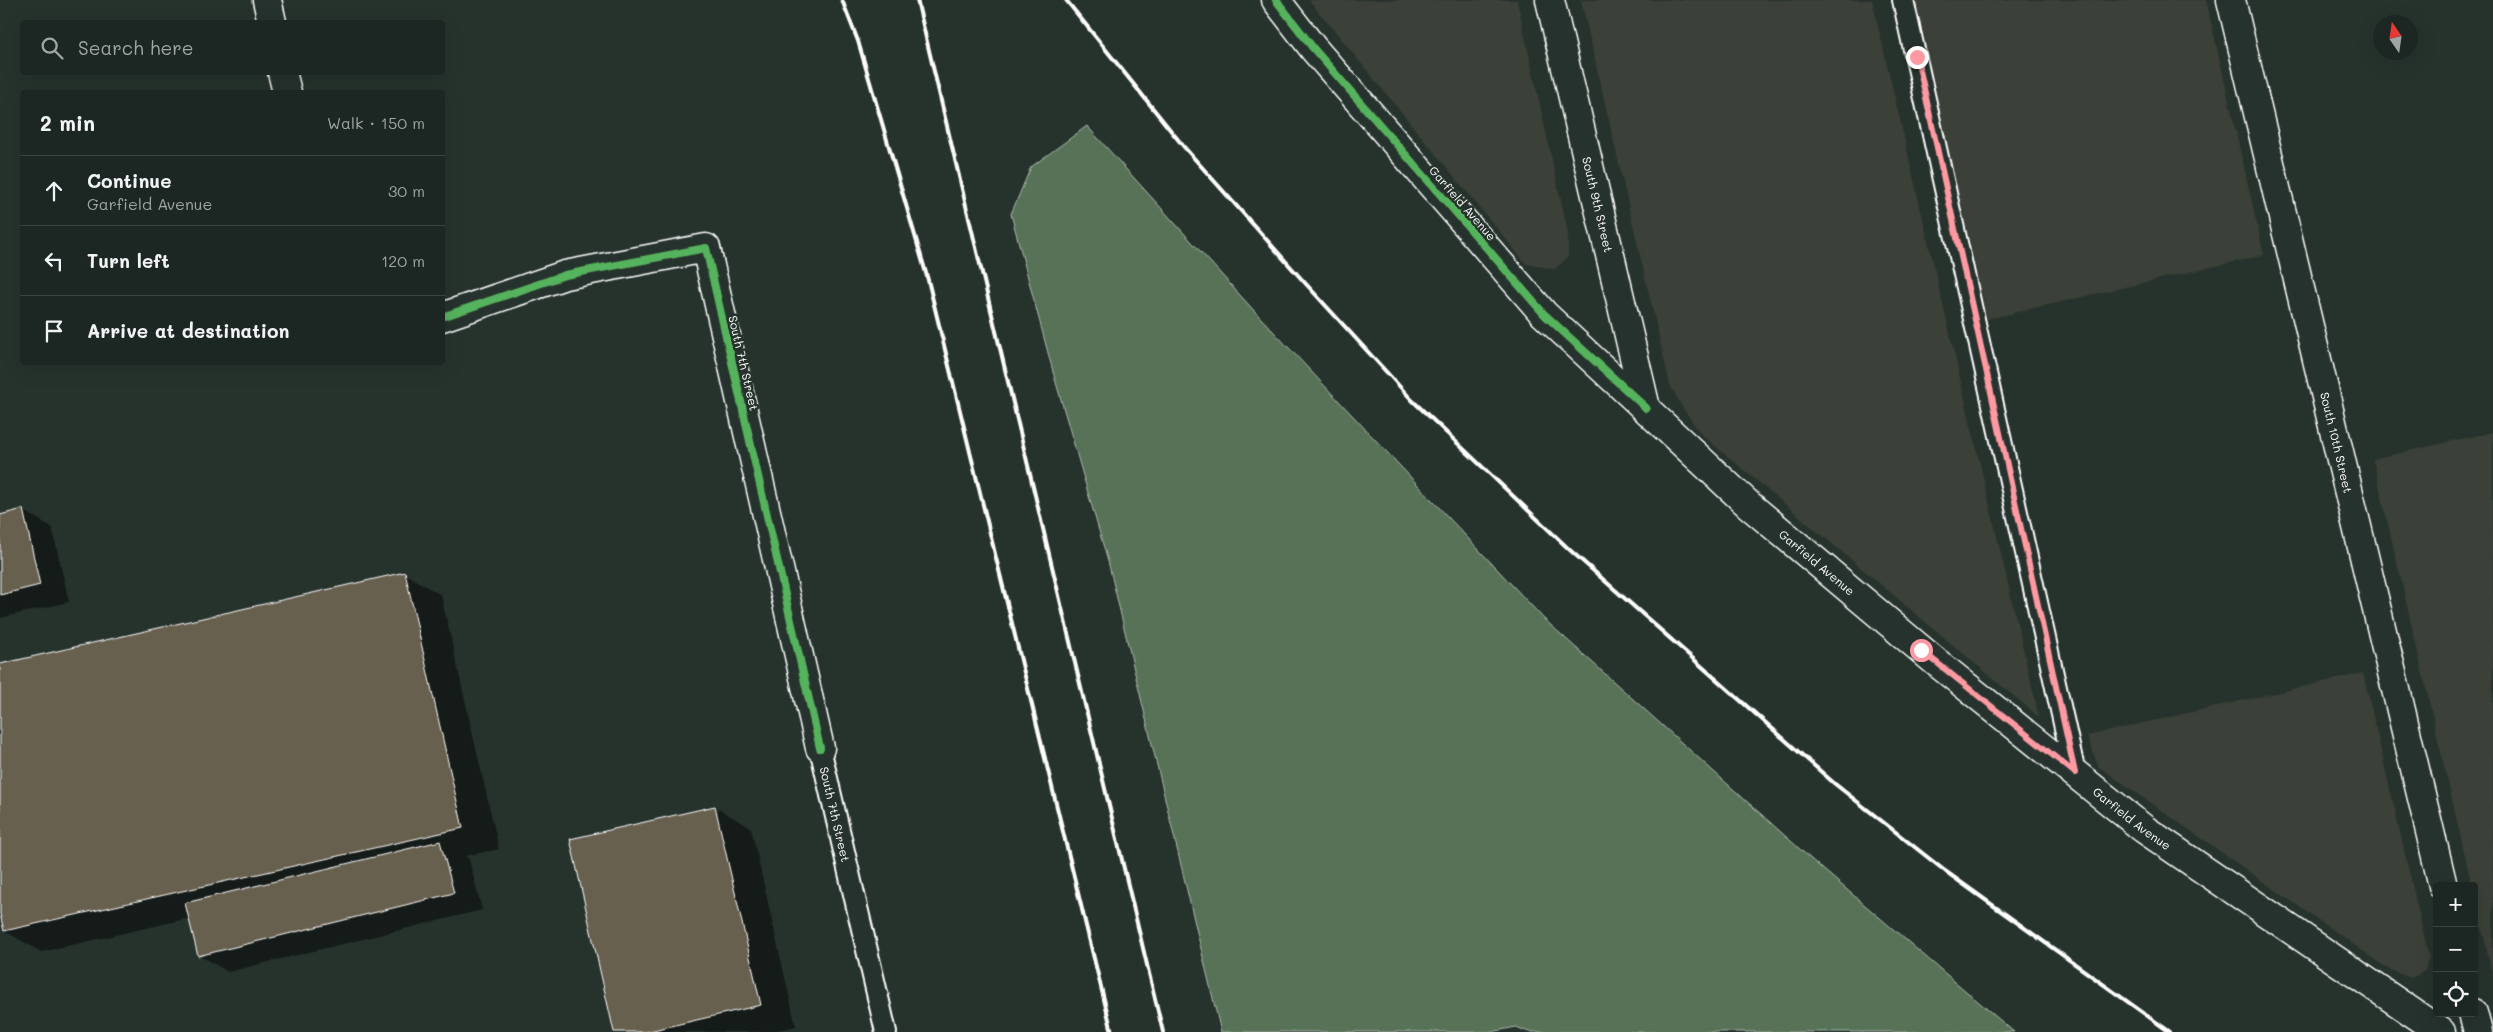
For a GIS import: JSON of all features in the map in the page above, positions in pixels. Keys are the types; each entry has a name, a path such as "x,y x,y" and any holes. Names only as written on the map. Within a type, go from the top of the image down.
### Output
{"main road":[{"path":"267,0 272,20"},
{"name":"Garfield Avenue","path":"1276,0 1313,48 1544,314 1757,511 1936,662 2144,829 2441,1032"},
{"name":"South 9th Street","path":"1550,0 1646,408"},
{"name":"South 10th Street","path":"2231,0 2442,882"},
{"path":"283,75 286,90"},
{"name":"South 7th Street","path":"445,316 565,275 706,248 820,748"},
{"path":"2474,1017 2478,1032"}],"lane":[{"path":"1903,0 2075,773"},
{"name":"South 7th Street","path":"820,748 886,1032"}],"shaded area":[{"path":"1309,0 1517,0 1568,233 1568,257 1555,269 1526,264"},
{"path":"1581,0 1872,0 2039,717 1701,434 1682,407 1670,385"},
{"path":"1914,0 2206,0 2264,255 1987,319"},
{"path":"2493,432 2493,977 2478,913 2478,882 2471,882 2373,459"},
{"path":"2363,673 2429,957 2425,971 2411,978 2390,970 2098,766 2087,736"}],"green space":[{"path":"1087,126 1258,315 1544,619 1812,860 2014,1032 1529,1032 1516,1027 1491,1032 1221,1032 1109,565 1055,379 1011,214 1031,167"}],"building":[{"path":"23,509 40,585 0,595 0,515"},
{"path":"405,572 463,828 4,931 0,914 0,664"},
{"path":"715,806 761,1005 645,1032 614,1032 570,839"},
{"path":"440,841 454,893 198,956 185,903"}],"railway":[{"path":"842,0 858,41 928,280 1112,1032"},
{"path":"917,0 1163,1032"},
{"path":"1066,0 1184,147 1412,400 1571,551 1835,784 1945,871 2170,1032"}],"cycle path":[{"path":"1276,0 1313,48 1544,314 1646,408"},
{"path":"445,316 565,275 706,248 820,748"}],"route":[{"path":"1917,57 2075,773 1921,650"}]}
